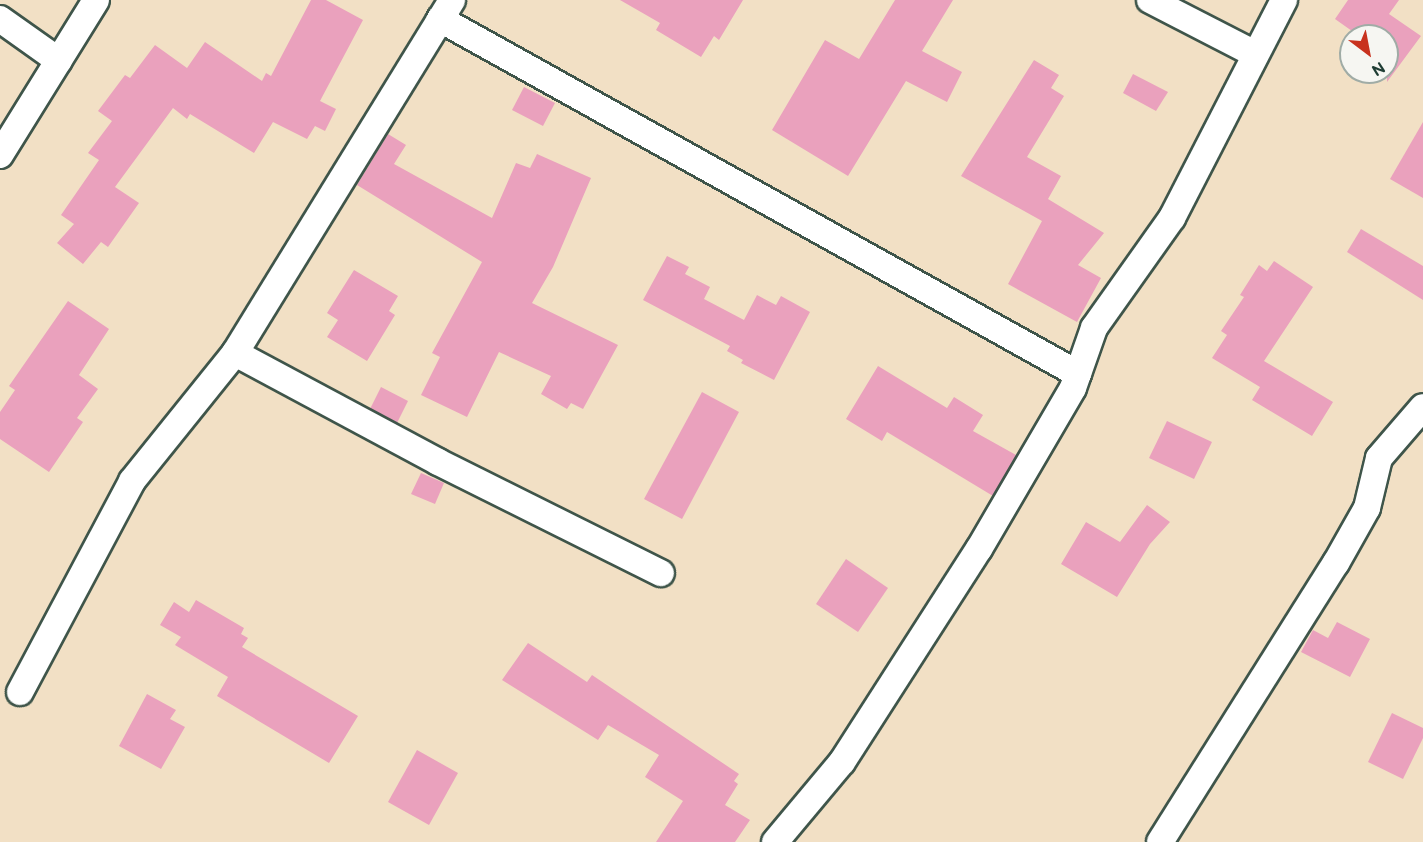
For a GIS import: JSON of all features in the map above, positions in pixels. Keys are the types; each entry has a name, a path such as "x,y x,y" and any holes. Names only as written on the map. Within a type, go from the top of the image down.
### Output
{"street":[{"path":"0,155 96,0"},
{"path":"1150,0 1255,54"},
{"path":"775,842 842,762 979,549 1078,374 1094,328 1172,218 1284,0"},
{"path":"20,692 132,481 235,353 446,9 1078,374"},
{"path":"0,19 59,61"},
{"path":"235,353 438,462 661,573"},
{"path":"1160,842 1336,563 1367,508 1379,458 1423,407"}],"building":[{"path":"311,0 326,0 363,20 320,101 336,109 325,131 315,126 307,139 273,122 254,153 190,114 187,119 173,108 115,187 139,203 108,247 101,242 83,264 57,243 74,224 61,215 99,160 88,153 112,121 98,111 125,75 130,78 155,45 187,68 205,42 262,81 266,73 271,76"},
{"path":"620,0 743,0 719,40 714,36 701,57 656,30 660,23"},
{"path":"895,0 953,0 922,51 962,72 947,102 906,81 848,176 772,130 825,40 859,59"},
{"path":"1348,0 1399,0 1389,14 1421,36 1399,66 1399,24 1342,24 1335,19"},
{"path":"1034,60 1059,75 1051,88 1064,96 1027,157 1061,176 1048,199 1104,233 1078,265 1101,278 1077,322 1008,284 1042,221 961,176"},
{"path":"1133,74 1168,92 1156,111 1123,93"},
{"path":"524,87 555,103 543,126 512,110"},
{"path":"1423,122 1423,198 1390,179"},
{"path":"388,134 406,145 394,164 492,218 516,163 530,168 537,154 591,178 553,267 532,303 618,345 583,409 571,403 567,409 541,394 551,376 499,352 467,417 421,395 440,357 432,353 482,262 357,185"},
{"path":"1361,229 1423,266 1423,300 1347,252"},
{"path":"667,256 689,267 685,274 710,287 704,299 744,320 757,295 776,305 781,296 810,312 774,380 741,363 743,360 727,351 730,346 643,300"},
{"path":"1274,261 1313,287 1264,361 1333,402 1312,436 1252,400 1260,387 1212,358 1227,335 1221,331 1244,297 1240,295 1259,265 1267,271"},
{"path":"354,270 398,296 389,311 395,315 367,361 327,337 338,320 327,313"},
{"path":"68,301 109,329 79,375 98,389 77,418 83,422 49,472 0,439 0,412 15,390 9,386"},
{"path":"878,366 947,408 954,397 983,415 973,431 1016,455 993,496 887,432 882,441 846,419"},
{"path":"381,387 408,401 397,423 370,409"},
{"path":"702,392 739,412 682,519 644,499"},
{"path":"1167,421 1212,442 1194,479 1149,458"},
{"path":"421,473 444,483 435,504 411,494"},
{"path":"1147,505 1170,522 1150,544 1117,597 1061,564 1086,522 1120,542"},
{"path":"846,559 888,588 858,632 816,604"},
{"path":"196,600 244,628 241,634 248,638 242,647 358,716 329,763 217,696 228,677 175,645 181,637 160,625 174,602 189,612"},
{"path":"1337,622 1370,639 1350,677 1301,652 1313,630 1328,638"},
{"path":"528,643 587,682 592,675 739,774 734,781 738,784 725,805 750,820 735,842 656,842 683,801 645,777 659,755 608,725 598,740 502,680"},
{"path":"147,694 176,710 170,719 185,727 161,769 119,746"},
{"path":"1392,713 1423,728 1423,738 1403,779 1368,762"},
{"path":"417,750 458,773 429,825 388,802"}]}
